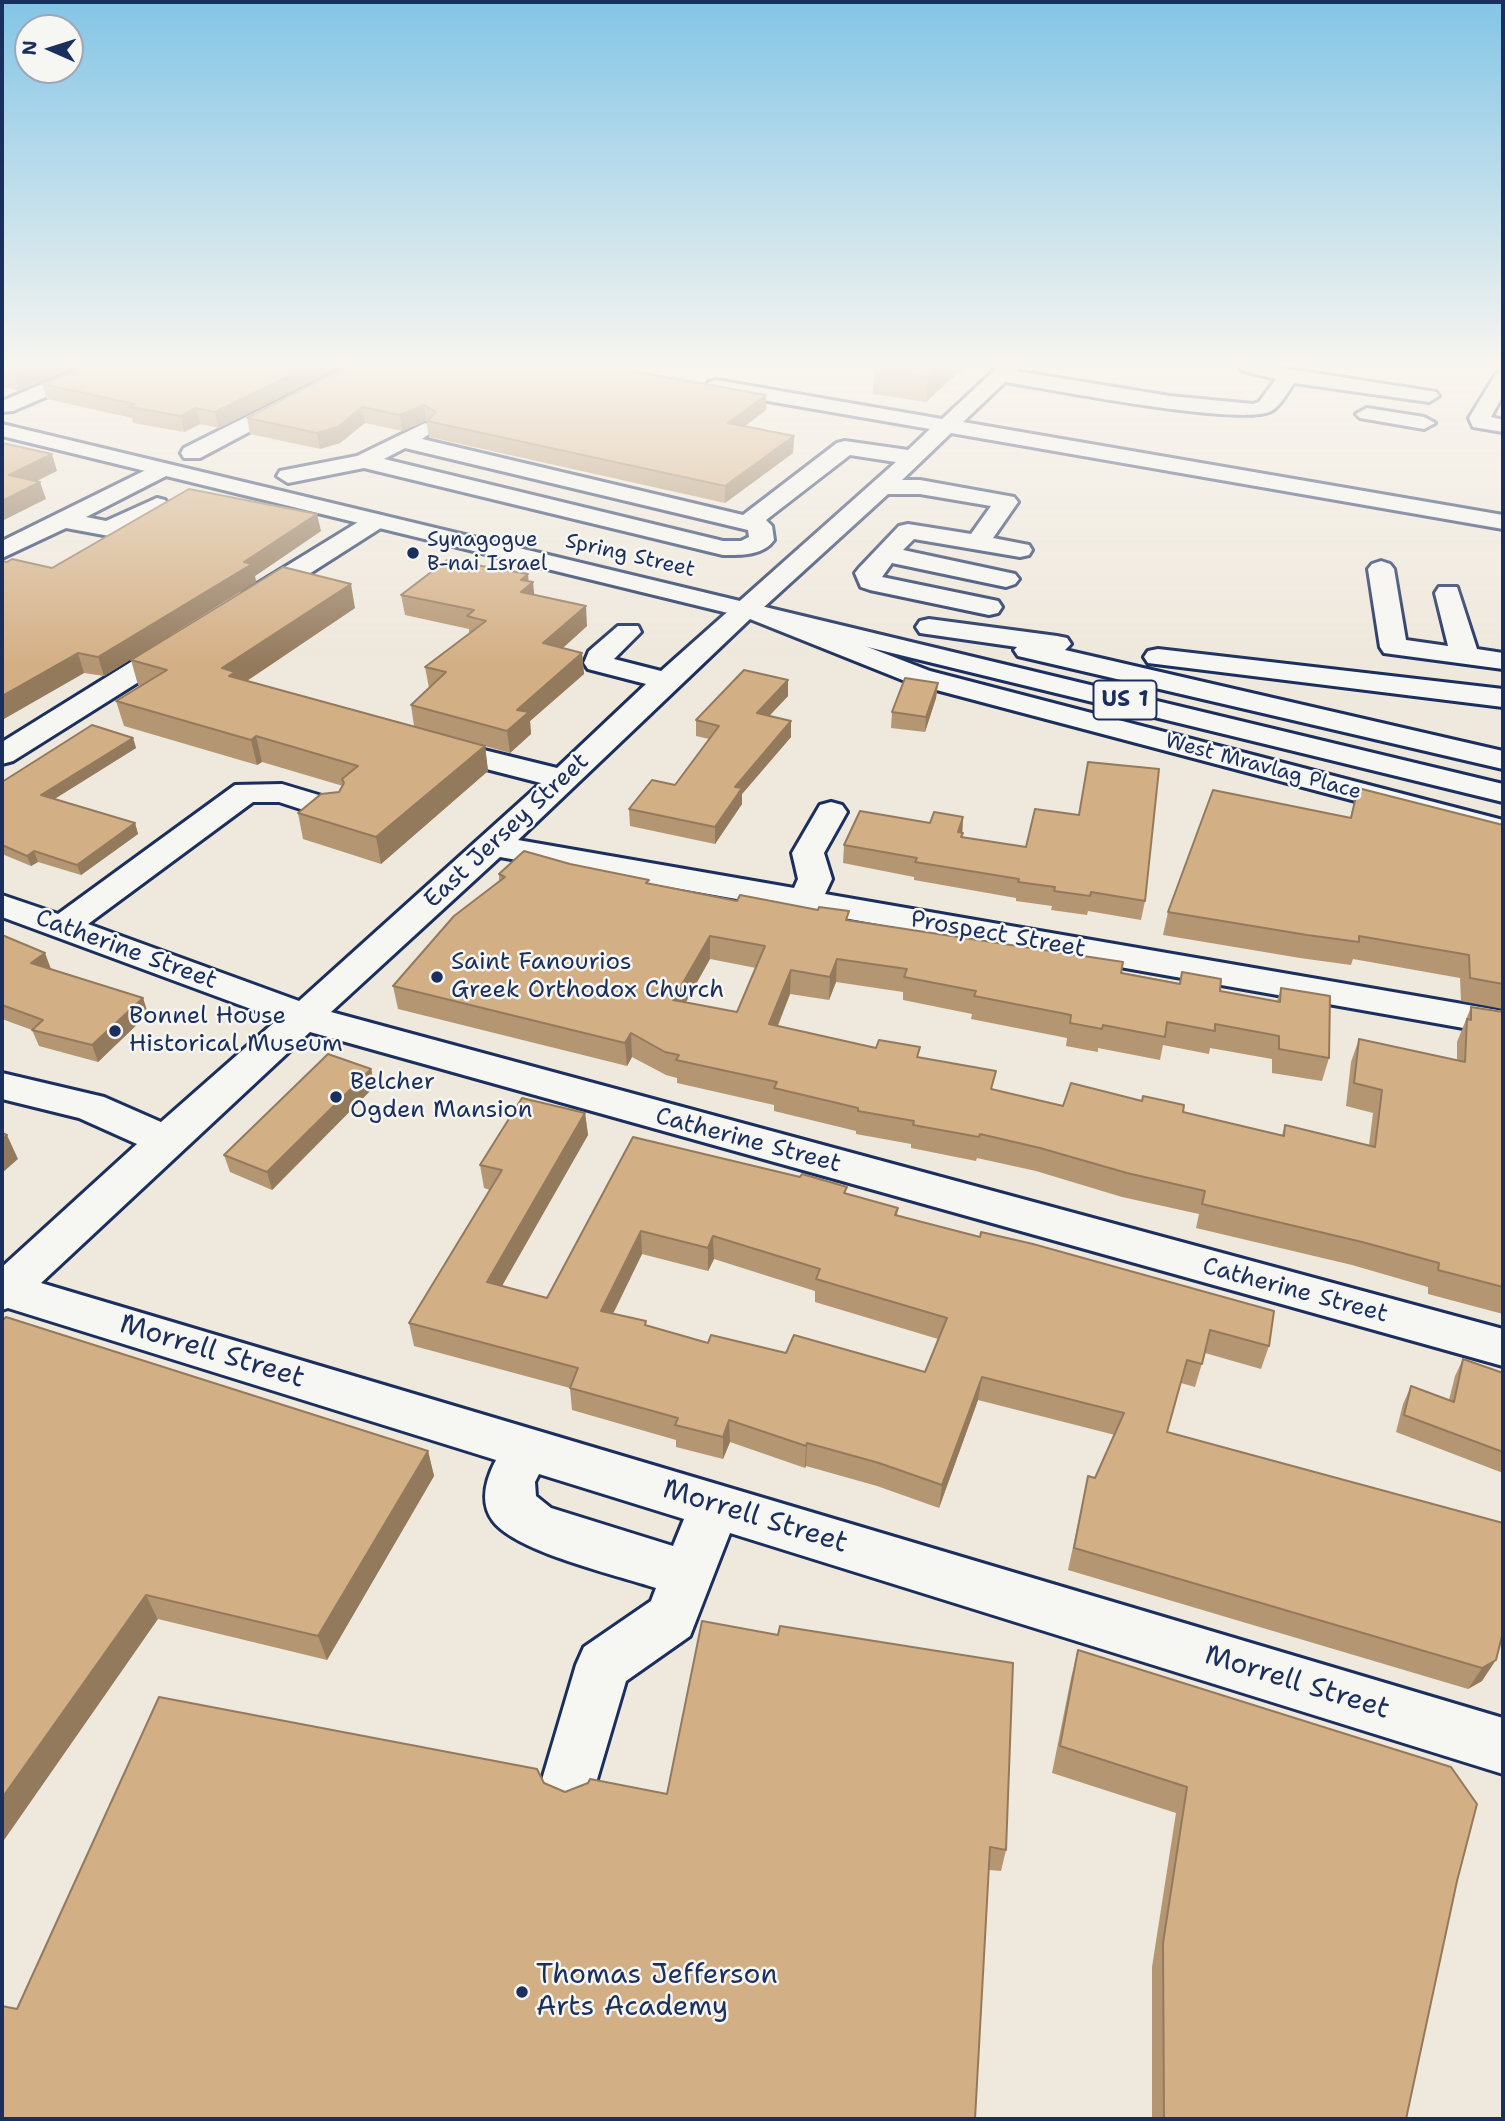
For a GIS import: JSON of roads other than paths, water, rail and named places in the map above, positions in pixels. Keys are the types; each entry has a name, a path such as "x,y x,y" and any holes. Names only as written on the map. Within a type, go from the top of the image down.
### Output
{"main road":[{"name":"Spring Street","path":"149,466 376,521 752,593"},
{"path":"246,466 341,488"},
{"path":"288,476 339,466"},
{"path":"384,466 723,548 745,548 762,540 760,526 507,466"},
{"path":"431,502 495,466"},
{"path":"747,523 822,466"},
{"name":"East Jersey Street","path":"4,1292 166,1141 494,846 666,681 752,593 882,487 903,466"},
{"path":"1177,466 1503,522"},
{"path":"2,551 160,470"},
{"path":"882,487 920,487 1006,502 977,542"},
{"path":"944,491 868,573 870,582 989,607"},
{"path":"62,520 109,529 157,505"},
{"path":"226,615 376,521"},
{"path":"908,531 1020,550"},
{"path":"886,554 1006,579"},
{"path":"1381,569 1394,647 1503,661"},
{"name":"US 1","path":"752,593 795,595"},
{"name":"US 1","path":"752,593 1503,793"},
{"name":"West Mravlag Place","path":"752,593 920,677 1503,830"},
{"path":"1448,593 1465,657"},
{"name":"US 1","path":"1503,698 1233,667 916,624 1503,760"},
{"path":"2,755 202,629"},
{"path":"628,632 599,657 598,663 666,681"},
{"path":"411,740 562,779"},
{"path":"62,927 246,792 282,793 331,809"},
{"path":"805,901 815,879 808,853 831,812"},
{"name":"Prospect Street","path":"494,846 1503,1023"},
{"name":"Catherine Street","path":"2,905 335,1027 1503,1349"},
{"path":"2,1086 90,1107 166,1141"},
{"name":"Morrell Street","path":"4,1292 527,1447 1503,1746"},
{"path":"527,1447 510,1482 512,1506 535,1526 687,1574"},
{"path":"570,1783 603,1665 671,1618 715,1505"}],"place":[{"name":"Synagogue B-nai Israel","path":"413,553"},
{"name":"Saint Fanourios Greek Orthodox Church","path":"437,977"},
{"name":"Bonnel House Historical Museum","path":"115,1031"},
{"name":"Belcher Ogden Mansion","path":"336,1097"},
{"name":"Thomas Jefferson Arts Academy","path":"522,1992"}]}
